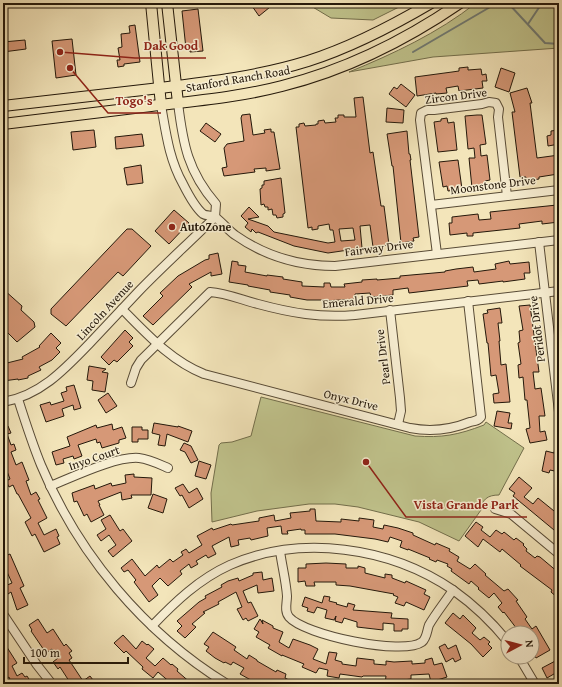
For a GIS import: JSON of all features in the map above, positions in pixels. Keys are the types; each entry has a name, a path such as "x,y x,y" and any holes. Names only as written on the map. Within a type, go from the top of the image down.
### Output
{"main road":[{"name":"Fairway Drive","path":"151,3 162,105"},
{"path":"167,3 178,103"},
{"name":"Stanford Ranch Road","path":"3,106 246,77 308,61 349,46 382,31 432,3"},
{"name":"Stanford Ranch Road","path":"3,124 178,103 282,86 353,62 388,46 418,30 460,3"}],"street":[{"name":"Zircon Drive","path":"437,254 420,120 421,113 427,110 468,106 489,102 496,103 499,109 498,117 508,196"},
{"path":"178,103 183,137 188,157 196,176 216,204 215,217"},
{"name":"Fairway Drive","path":"162,105 170,154 181,182 204,215 215,217 235,235 260,250 272,255 300,263 335,266 559,240"},
{"name":"Moonstone Drive","path":"431,205 559,190"},
{"name":"Lincoln Avenue","path":"3,402 18,399 36,390 60,373 215,217"},
{"name":"Peridot Drive","path":"539,242 559,412"},
{"name":"Emerald Drive","path":"157,343 210,292 276,309 316,316 343,316 559,290"},
{"name":"Onyx Drive","path":"122,310 176,359 204,374 418,429 435,431 462,426 478,420 481,417 468,301"},
{"name":"Pearl Drive","path":"390,310 401,411 398,424"},
{"path":"131,383 136,368 141,360 157,343"},
{"path":"18,399 34,448 50,486 83,545 113,585 152,626 194,661 227,684"},
{"name":"Inyo Court","path":"50,486 113,462 125,459 144,459 168,468"},
{"path":"495,508 503,510 514,517 559,554"},
{"path":"152,626 184,594 215,573 244,560 262,554 296,549 333,549 366,553 411,567 453,590 480,612 500,633"},
{"path":"280,551 287,597 286,611 289,617 297,623 336,638 387,646 412,646 421,643 425,640 430,624 453,590"},
{"path":"4,619 52,684"},
{"path":"523,665 534,684"}],"green space":[{"path":"306,3 407,3 373,20 331,18"},
{"path":"476,3 559,3 559,48 433,57 349,72 415,42 446,24"},
{"path":"261,397 415,436 434,437 450,435 484,425 486,422 524,448 499,495 486,498 484,500 481,510 459,541 419,522 358,507 335,504 309,504 257,511 212,522 211,493 219,445 221,443 232,442 251,436"}],"building":[{"path":"251,3 275,3 259,16"},
{"path":"198,9 203,51 190,52 190,49 186,49 182,11"},
{"path":"135,25 140,62 124,64 124,66 118,67 117,60 120,60 118,48 122,47 121,34 130,33 129,26"},
{"path":"72,39 76,75 56,78 52,41"},
{"path":"25,40 26,49 3,52 3,42"},
{"path":"468,67 468,70 481,69 482,75 486,74 487,81 482,81 483,88 459,91 458,86 446,88 447,93 417,96 415,77 459,71 459,68"},
{"path":"501,68 515,73 509,92 495,87"},
{"path":"401,84 415,95 406,107 389,94 394,87 397,89"},
{"path":"527,88 532,103 530,103 537,158 559,155 559,167 558,174 526,181 526,177 520,177 512,112 515,112 510,93"},
{"path":"363,97 370,153 373,152 381,206 384,206 389,245 373,247 370,225 360,226 362,248 328,253 294,246 258,232 256,233 252,229 251,232 245,227 248,223 241,216 249,207 259,217 248,219 268,226 274,232 328,243 335,242 333,230 330,230 329,224 318,226 318,229 312,230 312,227 308,228 296,127 299,127 299,124 304,123 305,126 316,125 318,124 318,121 324,120 325,123 336,122 335,118 338,118 338,115 344,115 344,117 356,117 354,98","holes":["353,228 355,240 341,241 339,229"]},
{"path":"387,108 404,110 403,123 386,122"},
{"path":"250,114 253,135 265,133 264,130 271,129 271,132 274,132 280,169 266,171 266,168 254,169 255,172 224,176 222,168 227,167 224,148 227,144 244,141 241,118 242,115"},
{"path":"482,115 486,144 480,145 481,156 487,155 490,180 485,181 486,187 472,188 469,158 475,158 474,148 468,149 465,116"},
{"path":"447,118 448,123 454,122 457,150 438,152 434,122"},
{"path":"206,123 221,134 215,142 200,131"},
{"path":"94,130 96,147 73,150 71,132"},
{"path":"558,130 559,144 548,146 547,136 551,135 551,131"},
{"path":"407,131 419,237 413,238 414,241 401,243 393,166 387,134"},
{"path":"142,134 144,146 116,149 115,137"},
{"path":"458,160 462,189 448,191 447,186 443,187 439,162"},
{"path":"141,165 143,183 127,185 124,168"},
{"path":"281,178 285,213 283,214 283,217 277,218 276,215 273,215 272,209 268,210 268,207 265,207 264,204 261,205 260,189 262,188 262,185 264,185 264,181"},
{"path":"557,205 559,222 542,224 542,221 519,224 520,228 473,233 473,236 467,236 467,233 450,235 449,223 452,223 452,217 478,214 479,220 491,219 490,212"},
{"name":"AutoZone","path":"174,210 189,223 169,244 155,231"},
{"path":"127,229 132,229 151,246 123,276 118,272 66,326 51,314 51,309"},
{"path":"218,253 222,274 211,276 211,272 189,284 192,287 153,325 143,316 163,296 160,293 178,276 209,259 209,255"},
{"path":"232,261 238,262 238,265 246,266 245,272 283,277 283,279 302,282 302,286 324,287 324,283 330,283 331,287 345,287 344,284 362,282 362,280 400,278 400,276 445,272 473,267 474,272 496,269 495,264 509,261 510,264 529,262 530,273 524,273 525,279 479,284 478,280 467,281 468,286 409,293 408,288 393,290 393,295 371,297 370,293 355,294 356,299 325,301 290,297 290,295 270,292 270,290 229,282"},
{"path":"3,289 22,306 21,310 34,322 35,327 17,342 3,328"},
{"path":"530,305 539,372 533,372 535,389 541,388 545,416 539,416 540,432 545,431 547,440 530,443 526,429 530,428 527,400 525,400 523,377 519,378 518,365 521,364 518,343 520,342 519,331 523,330 519,306"},
{"path":"500,308 502,323 498,323 501,365 506,364 510,402 494,403 493,394 499,393 496,375 491,376 488,343 483,314 488,313 487,310"},
{"path":"125,330 133,338 129,342 133,346 117,362 114,360 109,365 101,357"},
{"path":"51,333 61,343 56,348 60,352 52,360 39,367 41,370 28,376 28,378 3,381 3,364 23,359 22,357 40,347 39,346"},
{"path":"89,366 106,369 102,372 108,373 105,392 92,390 93,381 87,380"},
{"path":"74,385 81,408 74,410 73,405 62,409 64,416 46,422 40,405 50,402 51,405 64,401 61,393 67,391 66,387"},
{"path":"108,393 117,406 106,413 98,400"},
{"path":"497,411 510,413 508,423 512,423 511,429 494,426"},
{"path":"154,423 178,426 192,431 188,442 167,434 165,446 158,445 160,435 152,433"},
{"path":"4,424 5,427 8,426 11,433 7,434 11,445 14,444 16,450 11,452 16,465 22,462 29,480 26,481 31,495 36,492 40,499 38,500 47,518 38,523 44,535 56,529 59,536 57,537 60,544 44,552 35,534 32,536 25,522 31,518 13,485 9,487 6,481 10,479 3,461"},
{"path":"112,424 113,430 122,427 126,438 119,440 119,443 102,448 100,442 97,443 96,439 78,445 82,456 74,459 73,456 63,459 64,463 56,465 52,452 70,446 67,437 96,425 97,428"},
{"path":"132,427 142,427 142,430 148,430 148,439 138,439 138,442 132,442"},
{"path":"556,442 559,442 559,472 550,470 549,473 542,471 546,451 554,453"},
{"path":"184,443 191,446 198,460 191,463 185,452 180,450"},
{"path":"199,461 211,465 206,479 195,476"},
{"path":"134,474 134,477 152,478 151,495 131,495 132,498 122,500 121,492 98,501 104,515 91,522 87,514 84,516 77,501 74,502 72,493 94,485 95,489 111,483 112,486 126,483 125,475"},
{"path":"519,477 532,488 524,497 533,504 538,498 559,515 559,524 554,530 513,496 515,493 509,489"},
{"path":"183,484 189,493 197,488 203,499 189,508 182,495 180,496 175,488"},
{"path":"153,494 167,499 163,513 148,508"},
{"path":"310,509 315,509 316,521 341,522 341,519 359,521 359,518 374,520 373,527 383,529 384,525 398,528 413,533 413,535 435,545 436,543 450,549 449,551 459,557 457,561 470,569 475,564 486,574 485,575 504,591 508,589 518,600 516,601 527,617 525,619 529,625 514,625 498,607 502,603 494,593 489,598 471,581 469,584 451,571 452,569 447,566 448,564 437,560 436,562 429,559 430,558 400,547 402,541 390,537 388,542 335,534 305,534 305,530 301,529 287,531 288,534 282,534 281,526 267,528 268,536 251,540 250,538 238,540 239,545 231,547 229,537 212,546 216,554 208,558 206,555 196,561 198,564 191,568 189,564 180,571 182,574 168,586 160,578 152,586 158,595 149,602 134,582 136,580 128,570 124,572 121,568 132,559 145,576 157,565 159,568 170,559 173,562 183,555 181,552 186,549 189,553 202,545 197,536 212,528 213,530 231,524 259,521 259,518 274,515 275,521 291,518 290,513 310,511"},
{"path":"110,515 120,531 123,529 132,541 113,557 108,551 116,545 109,535 101,541 97,535 106,529 101,520"},
{"path":"476,522 483,527 481,530 490,537 496,530 502,534 504,532 514,540 516,538 524,544 523,545 527,549 526,551 535,558 537,556 540,557 559,573 559,599 551,592 552,590 520,566 521,565 502,549 500,552 483,539 478,547 465,536"},
{"path":"10,554 24,586 20,588 28,605 17,610 11,592 8,594 5,586 12,583 7,572 3,574 3,557"},
{"path":"306,564 346,564 346,568 358,568 358,566 365,568 365,573 385,578 385,574 392,575 392,578 405,583 406,581 426,590 424,594 430,597 424,610 406,602 404,606 395,603 398,597 393,595 394,594 336,585 336,582 314,582 315,586 306,586 305,581 298,582 298,568 306,568"},
{"path":"262,572 263,580 272,578 274,591 258,593 257,585 243,591 248,603 251,602 258,616 248,621 246,618 243,620 237,609 242,607 236,592 218,602 219,604 203,612 205,613 192,624 196,627 185,638 177,631 182,626 177,621 199,602 206,598 205,596 222,587 221,585 228,581 238,578 239,581 253,575 253,573"},
{"path":"324,596 330,597 329,601 337,603 336,604 347,607 348,603 355,605 353,610 392,613 391,618 408,619 408,629 394,631 394,624 383,623 383,630 357,627 357,622 344,618 342,623 335,621 336,616 334,620 325,618 327,610 317,607 314,613 307,611 308,608 302,606 305,597 322,603"},
{"path":"453,613 460,619 463,615 476,628 472,633 480,640 484,637 490,642 488,644 492,648 483,657 471,644 445,623"},
{"path":"38,619 47,633 53,629 64,646 66,644 72,651 69,653 72,658 69,660 83,681 90,676 96,684 71,684 60,667 58,669 53,662 58,658 52,649 46,653 31,631 32,630 29,625"},
{"path":"260,619 263,624 262,620 273,626 273,628 283,632 279,642 289,648 293,639 310,645 318,649 313,659 326,664 329,652 337,653 335,660 342,662 342,664 356,666 357,658 374,660 374,664 386,665 386,661 412,661 412,664 425,663 425,660 432,658 434,665 442,663 447,677 431,682 429,674 411,675 411,679 403,680 403,684 385,684 386,676 362,677 340,674 339,678 327,676 328,670 319,668 316,673 302,667 304,664 282,656 268,648 270,645 256,637 259,632 254,629"},
{"path":"213,632 236,647 234,650 247,659 249,655 276,672 277,670 286,674 285,678 289,680 287,684 268,684 260,680 258,684 240,674 244,668 233,662 231,665 215,658 206,651 209,647 204,644"},
{"path":"540,633 550,650 540,656"},
{"path":"123,635 136,649 142,641 147,645 148,644 154,649 146,658 155,666 163,658 178,669 177,671 192,684 172,684 158,672 153,678 142,669 143,667 126,651 124,653 114,643"},
{"path":"3,641 17,663 12,666 17,676 22,673 25,677 27,676 32,684 12,684 9,677 6,679 3,674"},
{"path":"445,644 448,649 456,645 461,659 455,662 453,658 446,662 439,647"},
{"path":"559,659 559,671 547,678 542,668"}],"waterway":[{"path":"413,52 497,3"},
{"path":"508,3 545,43 559,44"},
{"path":"528,24 542,3"}],"place":[{"name":"Dak Good","path":"60,52"},
{"name":"Togo's","path":"70,68"},
{"name":"AutoZone","path":"172,227"},
{"name":"Vista Grande Park","path":"366,462"}]}
